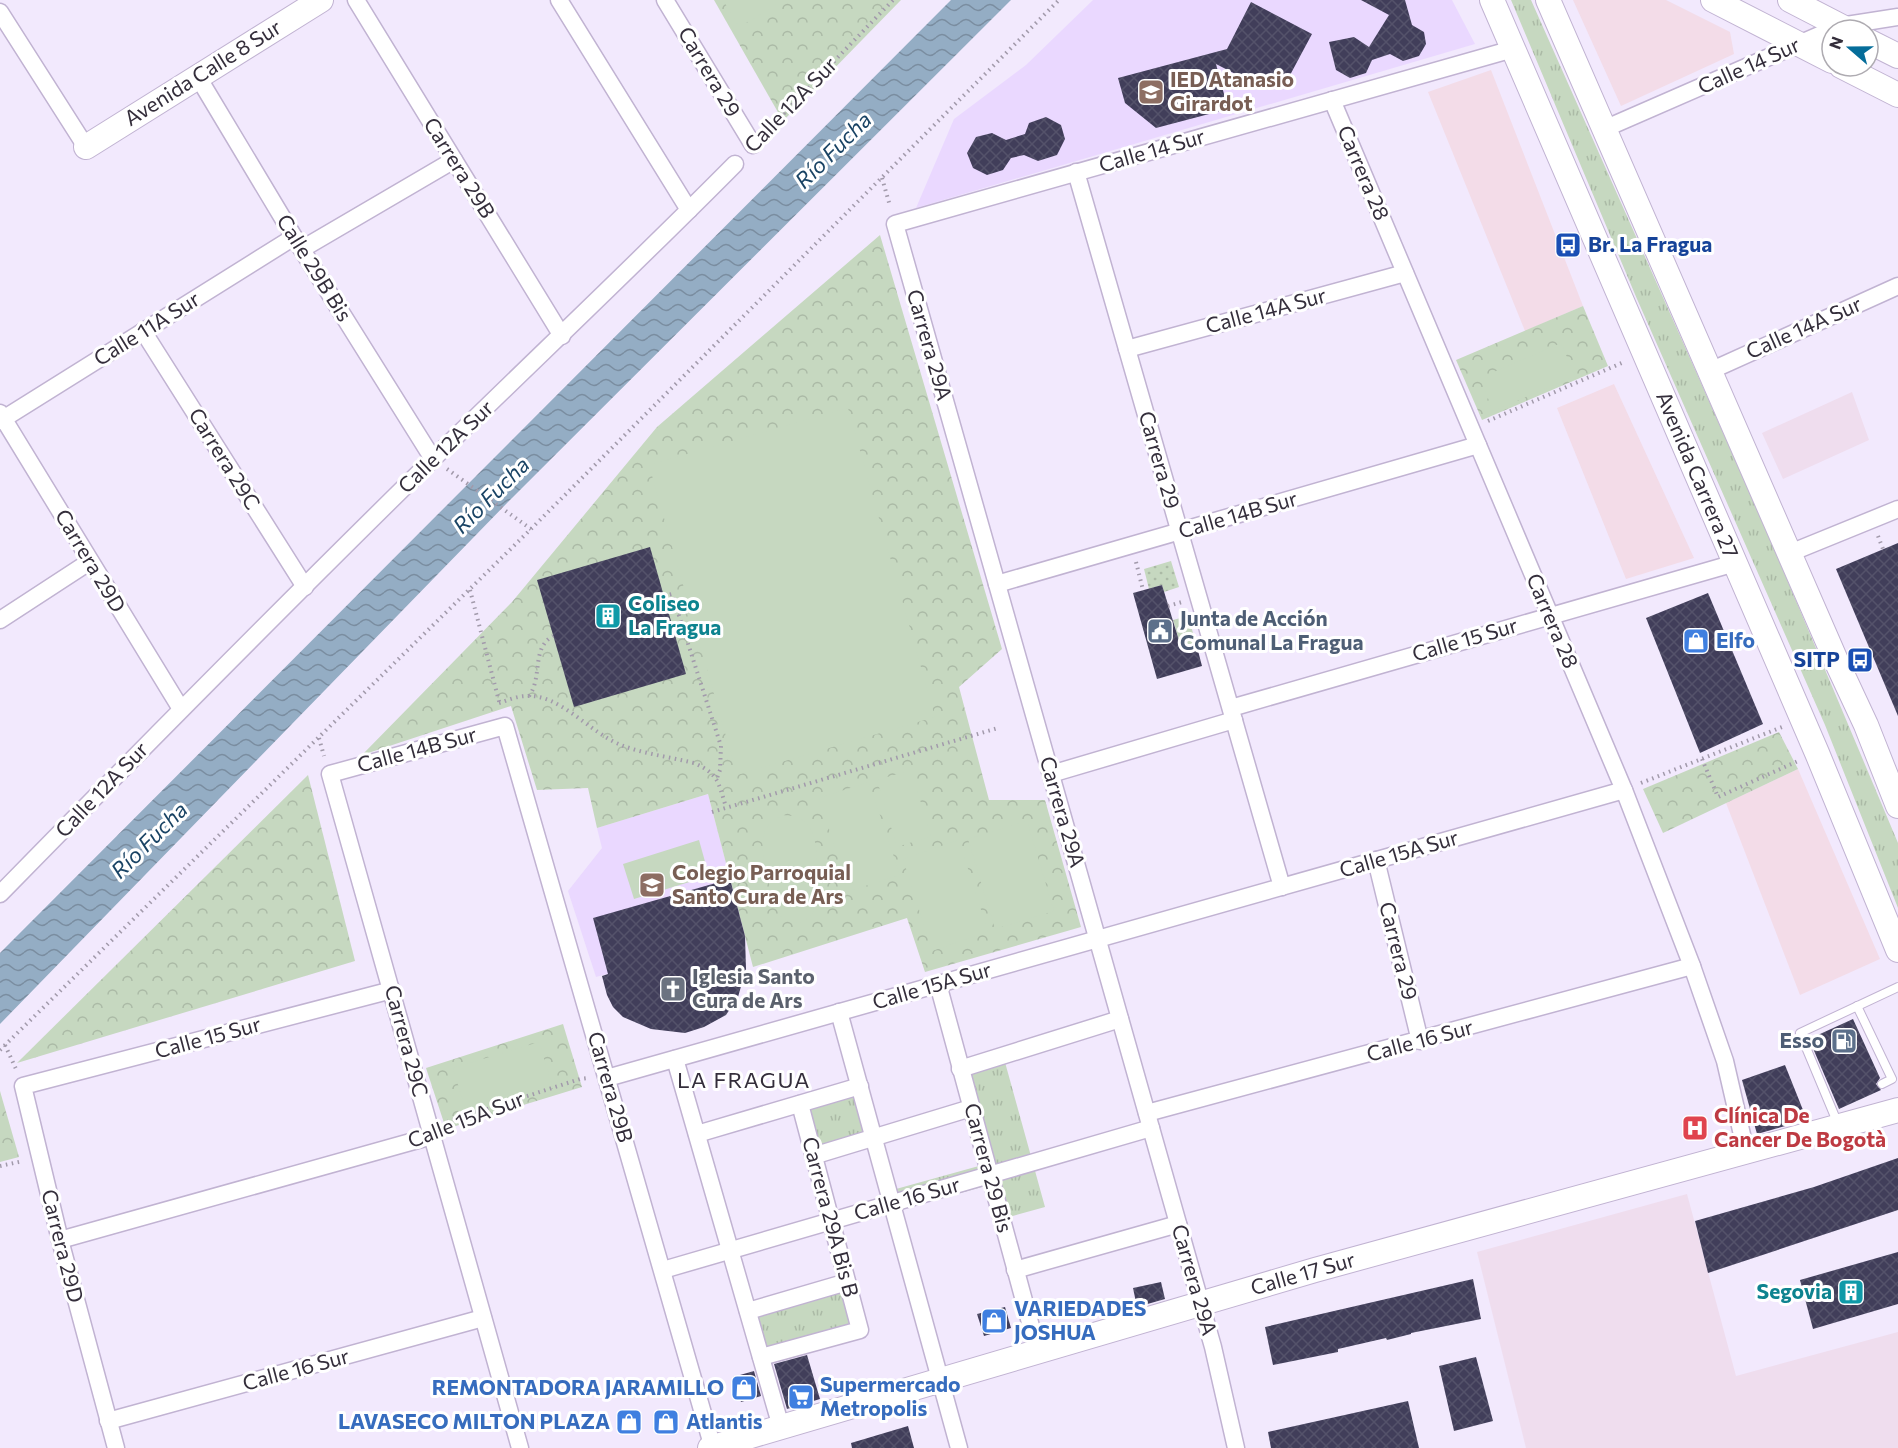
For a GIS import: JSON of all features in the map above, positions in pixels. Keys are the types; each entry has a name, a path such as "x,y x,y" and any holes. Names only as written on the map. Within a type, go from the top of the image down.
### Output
{"main road":[{"name":"Avenida Calle 8 Sur","path":"86,147 321,0"},
{"name":"Avenida Carrera 27","path":"1492,0 1817,753 1898,951"},
{"path":"1548,0 1866,725 1898,806"},
{"path":"1713,0 1820,55"},
{"path":"1790,0 1825,18"},
{"path":"1880,47 1898,57"},
{"path":"1865,78 1898,95"},
{"name":"Calle 17 Sur","path":"712,1448 1327,1267 1746,1152 1836,1113 1898,1110"}],"street":[{"name":"Carrera 29B","path":"356,0 562,336"},
{"path":"559,0 689,210"},
{"name":"Carrera 29","path":"665,0 753,145"},
{"path":"0,12 86,147"},
{"name":"Calle 14 Sur","path":"1880,21 1898,17"},
{"name":"Calle 14 Sur","path":"1604,129 1820,36"},
{"name":"Calle 14 Sur","path":"895,224 1513,49"},
{"name":"Calle 29B Bis","path":"198,77 298,243 433,459"},
{"name":"Carrera 28","path":"1332,100 1624,790 1692,966 1725,1061 1746,1152"},
{"name":"Calle 11A Sur","path":"1,417 143,331 298,243 454,160"},
{"name":"Calle 12A Sur","path":"0,894 181,709 735,164"},
{"name":"Carrera 29","path":"1076,172 1282,887"},
{"name":"Carrera 29A","path":"895,224 1213,1347 1236,1448"},
{"name":"Calle 14A Sur","path":"1127,349 1406,273"},
{"name":"Calle 14A Sur","path":"1710,371 1898,286"},
{"name":"Carrera 29C","path":"143,331 305,587"},
{"name":"Carrera 29D","path":"1,417 181,709"},
{"name":"Calle 14B Sur","path":"997,584 1180,532 1475,438"},
{"path":"1790,553 1898,509"},
{"path":"0,620 89,562"},
{"name":"Calle 15 Sur","path":"1051,774 1232,714 1550,616 1735,563"},
{"name":"Carrera 29B","path":"505,726 663,1270 712,1448"},
{"name":"Calle 14B Sur","path":"330,774 505,726"},
{"name":"Carrera 29C","path":"330,774 520,1448"},
{"name":"Calle 15A Sur","path":"607,1078 1624,790"},
{"name":"Carrera 29","path":"1376,861 1420,1041"},
{"name":"Calle 16 Sur","path":"663,1270 990,1175 1149,1121 1420,1041 1692,966"},
{"name":"Carrera 29 Bis","path":"938,984 1038,1352"},
{"name":"Calle 15 Sur","path":"23,1086 392,990"},
{"path":"839,1012 959,1448"},
{"path":"960,1069 1120,1018"},
{"path":"675,1059 781,1427"},
{"name":"Carrera 29D","path":"23,1086 60,1240 116,1448"},
{"path":"697,1134 860,1086"},
{"name":"Carrera 29A Bis B","path":"761,1357 860,1330 800,1104"},
{"path":"813,1156 971,1108"},
{"name":"Calle 15A Sur","path":"60,1240 432,1136"},
{"path":"1016,1270 1178,1224"},
{"path":"748,1311 847,1282"},
{"name":"Calle 16 Sur","path":"108,1421 483,1318"}],"lane":[{"path":"1836,1113 1800,1033 1898,987"},
{"path":"1857,1006 1892,1079 1882,1084"}],"path":[{"name":"Calle 12A Sur","path":"753,145 893,0"},
{"path":"0,1050 470,590 1059,0"},
{"path":"882,178 895,224"},
{"path":"1475,438 1644,353"},
{"path":"468,484 531,529"},
{"path":"1878,536 1883,549"},
{"path":"1136,562 1143,590"},
{"path":"470,590 505,726"},
{"path":"664,596 672,594 721,746 720,770 717,778"},
{"path":"1168,606 1184,602"},
{"path":"529,696 536,683 542,644 553,636"},
{"path":"500,703 518,697 544,698 558,704 603,736 620,745 694,763 717,778 726,807"},
{"path":"1624,790 1802,719"},
{"path":"712,812 998,728"},
{"path":"1702,759 1718,797 1817,753"},
{"path":"5,1044 23,1086"},
{"name":"Calle 15A Sur","path":"432,1136 444,1123 580,1078 607,1078"}],"shaded area":[{"name":"IED Atanasio Girardot","path":"1093,0 1452,0 1475,44 916,208 954,119 1026,65"},
{"path":"1573,0 1666,0 1730,32 1734,54 1621,106"},
{"path":"1491,70 1583,306 1525,331 1428,92"},
{"path":"1614,384 1694,558 1626,579 1557,408"},
{"path":"1852,392 1869,440 1783,479 1762,433"},
{"path":"1798,769 1880,959 1800,995 1726,803"},
{"name":"Colegio Parroquial Santo Cura de Ars","path":"708,794 745,936 596,977 568,891 602,848 597,828"},
{"path":"1687,1194 1736,1376 1898,1332 1898,1448 1526,1448 1477,1252"}],"green space":[{"path":"714,0 901,0 783,121"},
{"path":"723,0 773,0 776,5 739,27"},
{"path":"1511,0 1531,0 1765,527 1898,843 1898,908 1825,725 1637,299"},
{"path":"880,235 1002,649 959,687 989,800 1045,800 1081,927 925,972 907,918 753,967 708,794 597,828 588,788 537,790 511,706 362,755 512,602 657,427"},
{"path":"1583,306 1608,366 1482,420 1456,360"},
{"path":"1561,343 1575,376 1493,411 1480,378"},
{"path":"848,408 935,717 737,775 649,465"},
{"path":"1171,561 1179,587 1164,592 1162,585 1149,589 1144,569"},
{"path":"1188,616 1196,643 1181,647 1173,620"},
{"path":"1779,732 1798,769 1663,833 1643,789"},
{"path":"911,770 931,836 897,847 877,780"},
{"path":"308,775 355,961 17,1063"},
{"path":"869,782 900,875 849,891 819,798"},
{"path":"783,815 795,816 806,823 816,846 817,875 813,913 797,923 780,916 764,861 763,839 766,828"},
{"path":"1027,821 1054,911 995,929 968,839"},
{"path":"699,840 709,876 634,899 623,864"},
{"path":"959,840 988,932 932,951 903,859"},
{"path":"563,1024 582,1087 446,1129 426,1068"},
{"path":"539,1042 553,1088 467,1115 453,1068"},
{"path":"1003,1055 1045,1207 1002,1219 986,1186 902,1209 896,1189 986,1164 960,1069"},
{"path":"860,1086 874,1138 813,1156 800,1104"},
{"path":"0,1091 19,1157 0,1162"},
{"path":"845,1284 859,1329 763,1354 750,1312"}],"water":[{"name":"Río Fucha","path":"951,0 1011,0 508,502 0,1024 0,953"}],"building":[{"path":"1361,0 1405,0 1412,25 1424,32 1426,44 1419,56 1403,61 1390,54 1372,60 1366,73 1350,78 1336,70 1329,42 1354,37 1369,47 1389,15"},
{"path":"1251,2 1312,34 1289,77 1259,86 1216,64 1228,109 1156,128 1125,103 1118,78 1227,49"},
{"path":"1046,117 1061,125 1065,139 1057,155 1038,161 1024,155 1011,158 1003,170 987,175 973,168 967,153 976,137 992,133 1006,140 1025,134 1029,123"},
{"path":"1898,543 1898,716 1836,569"},
{"name":"Coliseo La Fragua","path":"650,547 686,674 574,707 537,580"},
{"name":"Junta de Acción Comunal La Fragua","path":"1162,585 1181,647 1196,643 1202,666 1157,679 1133,593"},
{"path":"1708,593 1763,724 1700,753 1646,618"},
{"path":"730,879 745,936 746,969 738,997 726,1015 704,1027 685,1033 651,1029 623,1017 613,1007 607,995 602,976 608,974 593,918"},
{"path":"1853,1019 1880,1078 1876,1084 1881,1090 1839,1109 1809,1039"},
{"path":"1785,1065 1807,1120 1757,1134 1742,1080"},
{"path":"1898,1158 1898,1210 1708,1273 1695,1221 1814,1187"},
{"name":"Segovia","path":"1898,1252 1898,1304 1813,1329 1800,1280"},
{"path":"1473,1279 1481,1319 1387,1340 1386,1338 1338,1349 1338,1352 1273,1365 1265,1327"},
{"path":"1161,1282 1165,1299 1137,1307 1133,1288"},
{"name":"VARIEDADES JOSHUA","path":"1005,1307 1011,1328 984,1336 977,1314"},
{"path":"807,1355 820,1399 787,1409 774,1364"},
{"path":"1476,1357 1493,1421 1454,1431 1439,1366"},
{"name":"REMONTADORA JARAMILLO","path":"754,1371 761,1396 741,1402 733,1377"},
{"path":"1408,1401 1419,1448 1271,1448 1268,1432"},
{"path":"908,1426 914,1448 852,1448 851,1443"}],"place":[{"name":"IED Atanasio Girardot","path":"1151,92"},
{"name":"Br. La Fragua","path":"1568,245"},
{"name":"Coliseo La Fragua","path":"608,616"},
{"name":"Junta de Acción Comunal La Fragua","path":"1160,631"},
{"name":"Elfo","path":"1696,641"},
{"name":"SITP","path":"1860,660"},
{"name":"Colegio Parroquial Santo Cura de Ars","path":"652,885"},
{"name":"Iglesia Santo Cura de Ars","path":"673,989"},
{"name":"Esso","path":"1844,1041"},
{"name":"Clínica De Cancer De Bogotà","path":"1695,1128"},
{"name":"Segovia","path":"1851,1292"},
{"name":"VARIEDADES JOSHUA","path":"994,1321"},
{"name":"REMONTADORA JARAMILLO","path":"744,1388"},
{"name":"Supermercado Metropolis","path":"801,1397"},
{"name":"LAVASECO MILTON PLAZA","path":"629,1422"},
{"name":"Atlantis","path":"666,1422"}],"district":[{"name":"LA FRAGUA","path":"744,1080"}]}
